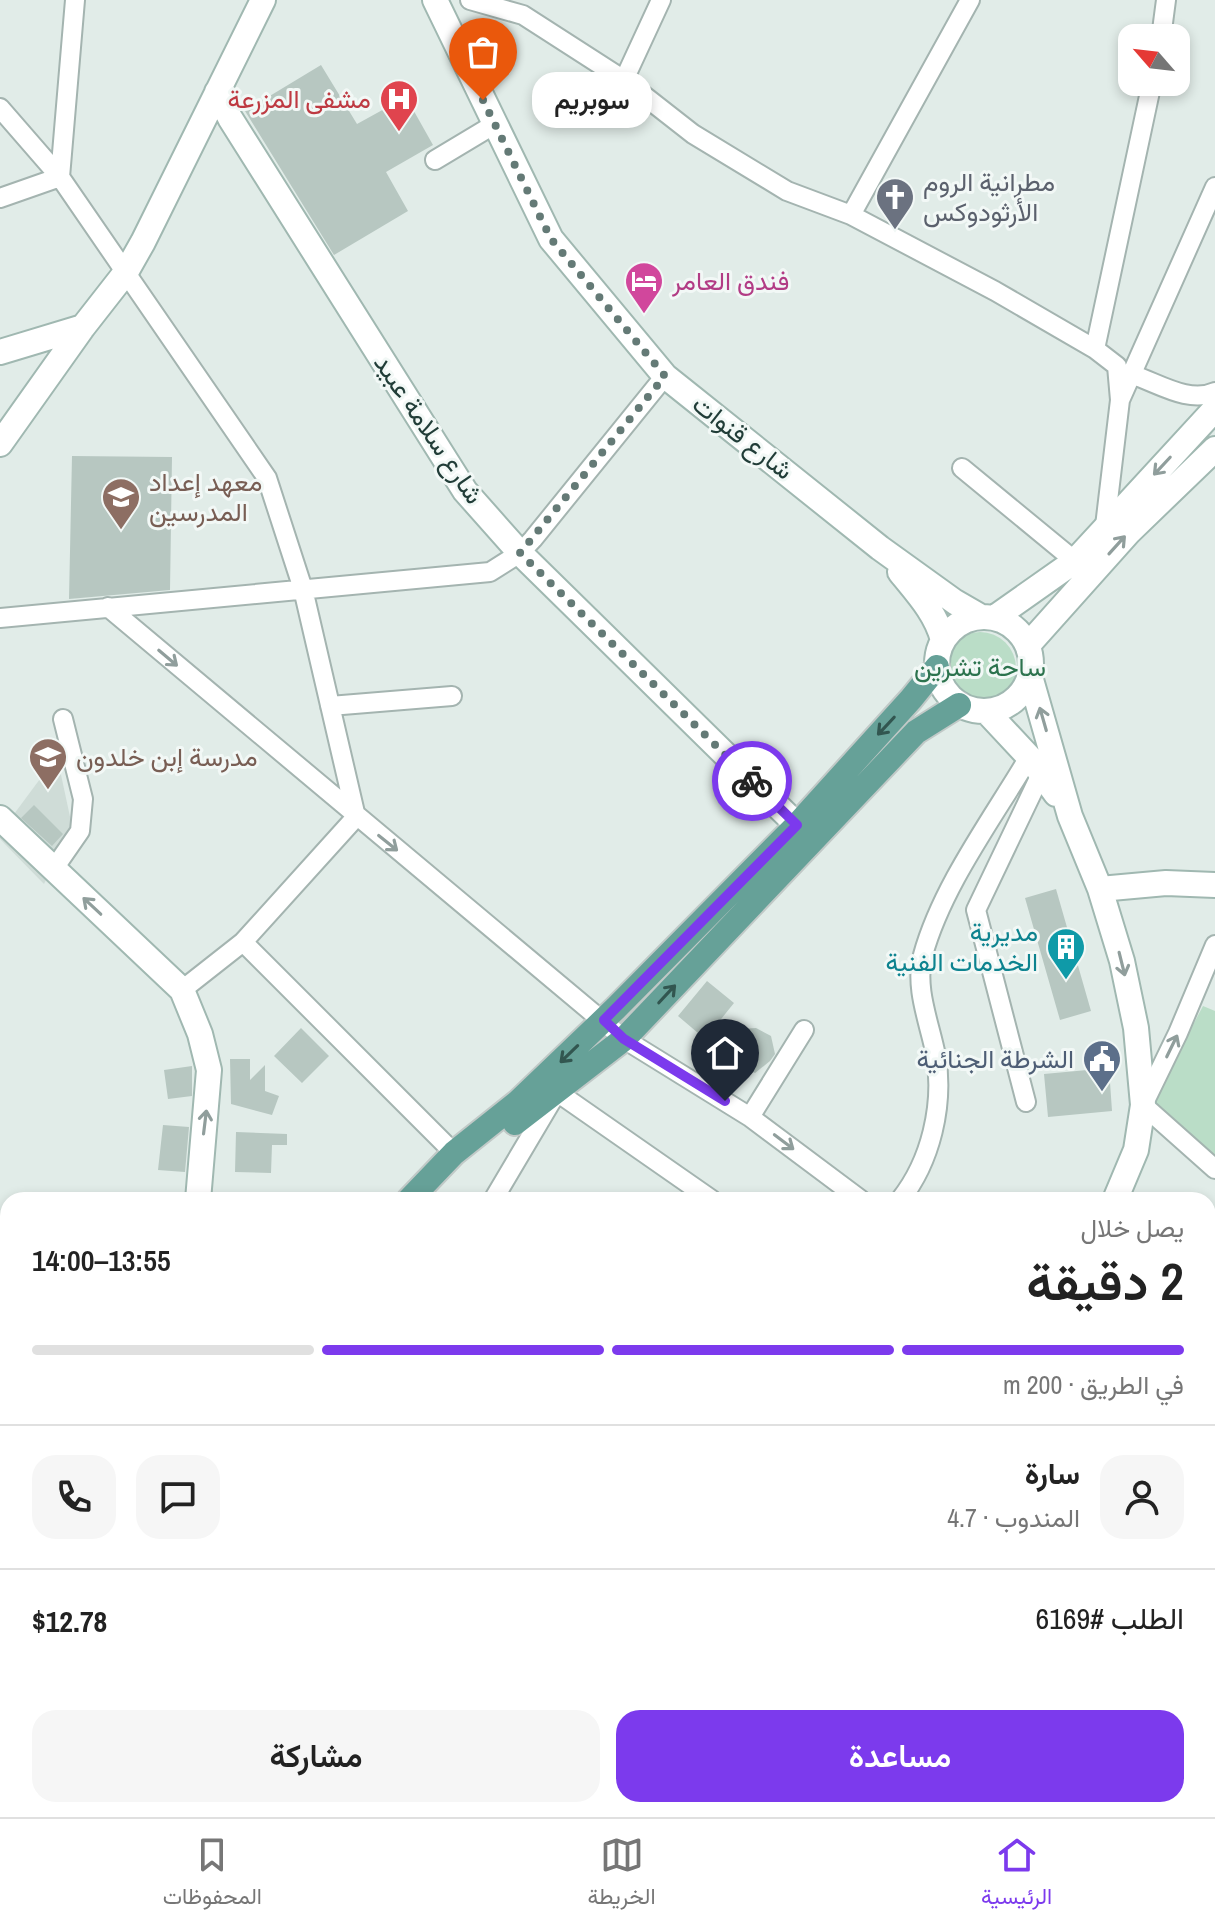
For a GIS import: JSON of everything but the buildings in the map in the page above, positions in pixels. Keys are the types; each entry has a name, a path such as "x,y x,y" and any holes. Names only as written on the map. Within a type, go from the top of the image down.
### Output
{"main road":[{"path":"0,444 126,272 263,0"},
{"name":"شارع قنوات","path":"435,0 551,239 665,376 880,548 955,602 987,617"},
{"name":"شارع سلامة عبيد","path":"217,92 230,118 465,491 520,553 797,825"},
{"path":"0,352 83,327"},
{"path":"1028,645 1080,571 1105,526 1215,409"},
{"path":"943,640 959,624 987,617 1080,571 1129,532 1215,449"},
{"path":"880,548 929,607 940,627 943,640 937,667 940,682 959,705 977,712 1009,705 1019,697 1032,666 1028,645 1020,632 1008,623 987,617"},
{"path":"417,1192 454,1153 518,1102 604,1020 797,825 937,667"},
{"path":"1030,676 1070,816 1100,889 1122,961 1136,1028 1143,1105 1136,1150 1118,1192"},
{"path":"420,1192 624,1039 916,732 959,705"},
{"path":"987,712 1036,765 1070,816"},
{"path":"0,818 182,990 200,1034 209,1070 199,1192"},
{"path":"1100,889 1166,883 1215,885"}],"street":[{"path":"60,177 75,0"},
{"path":"470,0 523,15 624,80 693,134 787,191 851,215 995,291 1095,349 1117,366 1120,400 1105,526"},
{"path":"624,80 661,0"},
{"path":"851,215 970,0"},
{"path":"1163,24 1166,0"},
{"path":"1095,349 1149,96"},
{"path":"0,108 60,177 267,478 303,589 356,817"},
{"path":"435,160 495,124"},
{"path":"0,198 60,177"},
{"path":"1120,400 1215,187"},
{"path":"1133,375 1184,395 1215,392"},
{"path":"0,618 490,572 520,553 665,376"},
{"path":"962,468 1080,571"},
{"path":"108,607 624,1039 750,1117 850,1192"},
{"path":"330,706 452,696"},
{"path":"53,870 80,831 83,799 63,719"},
{"path":"1026,1102 976,910 1036,765"},
{"path":"905,1192 919,1170 938,1111 936,1059 922,997 922,957 947,892 1036,765"},
{"path":"182,990 243,942 356,817"},
{"path":"243,942 454,1153"},
{"path":"1215,945 1143,1105 1215,1169"},
{"path":"750,1117 804,1030"},
{"path":"498,1192 557,1092 701,1192"}],"shaded area":[{"name":"مدرسة إبن خلدون","path":"57,756 72,826 44,884 0,839 0,833"}],"green space":[{"name":"ساحة تشرين","path":"980,632 1000,638 1010,648 1016,668 1010,688 1000,698 980,704 960,698 950,688 944,668 950,648 960,638"},
{"path":"1203,1006 1215,1011 1215,1158 1151,1104"}],"way so far":[{"path":"483,100 551,239 665,376 520,553 752,781"}],"place":[{"name":"سوبريم","path":"483,100"},
{"name":"مشفى المزرعة","path":"399,133"},
{"name":"مطرانية الروم الأرثودوكس","path":"895,231"},
{"name":"فندق العامر","path":"644,315"},
{"name":"معهد إعداد المدرسين","path":"121,531"},
{"name":"مدرسة إبن خلدون","path":"48,791"},
{"name":"مديرية الخدمات الفنية","path":"1066,981"},
{"name":"الشرطة الجنائية","path":"1102,1093"}],"route":[{"path":"725,1101 624,1039 604,1020 797,825 752,781"}]}
